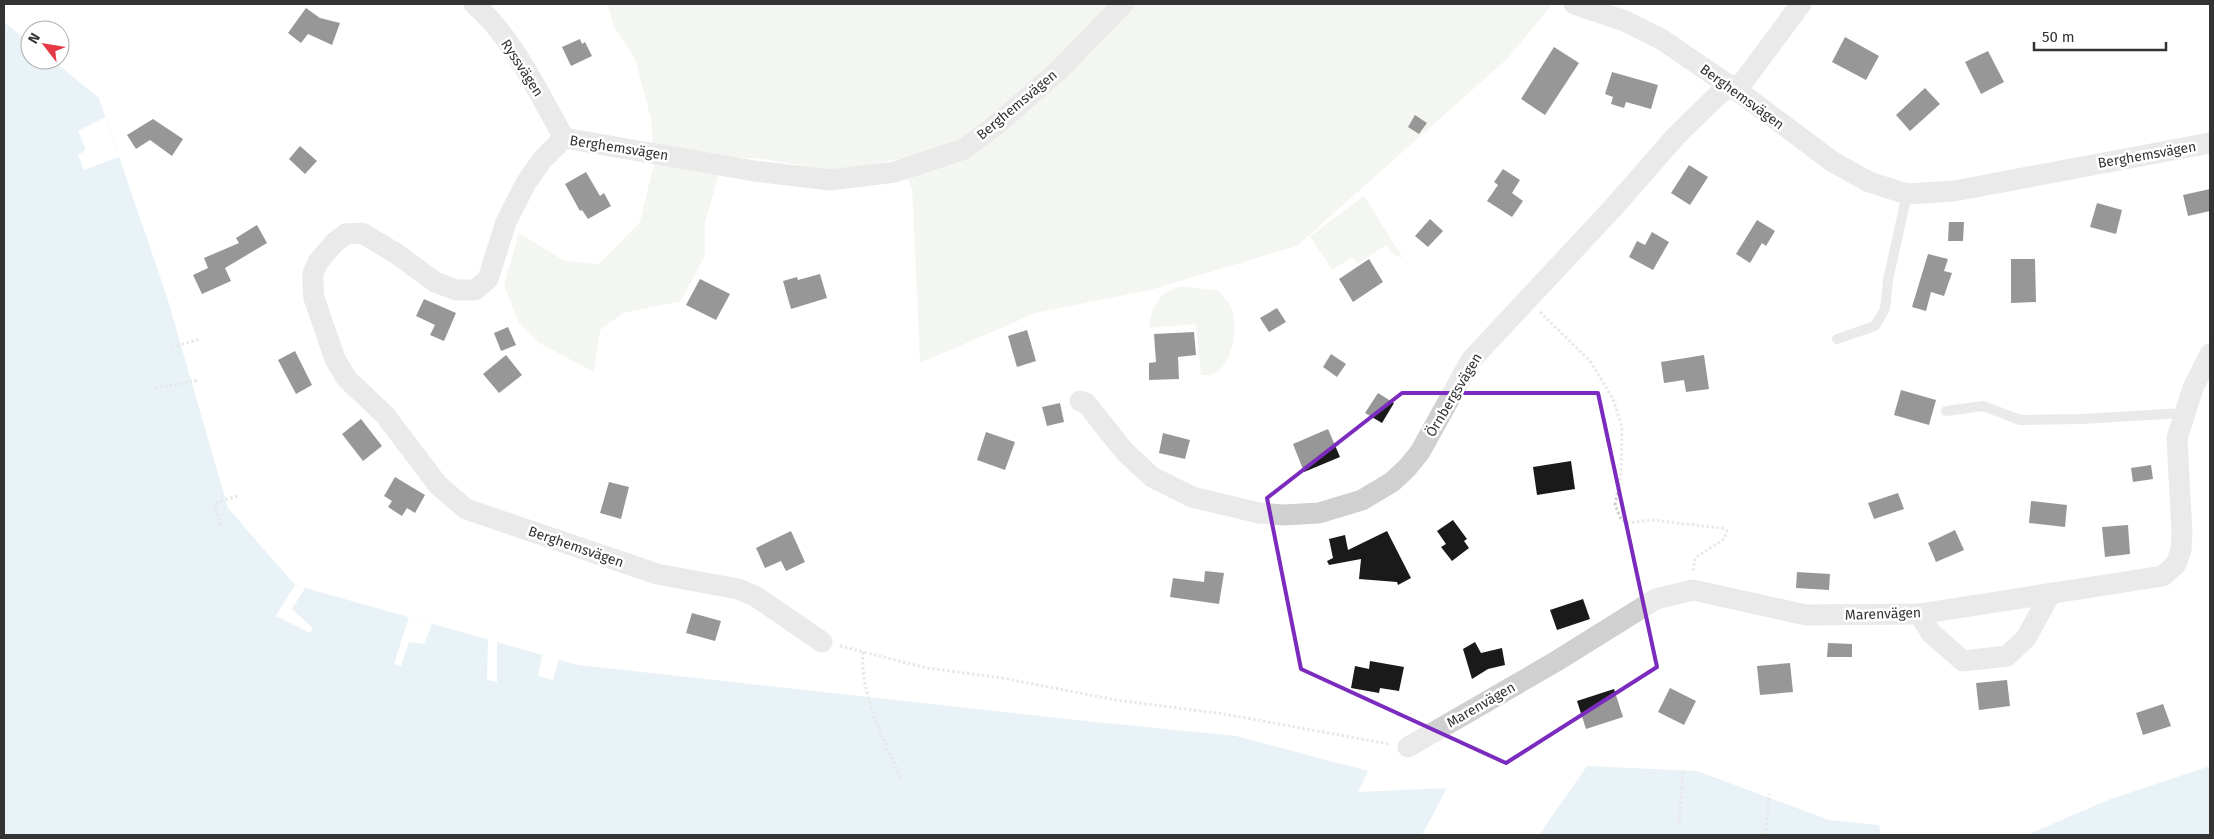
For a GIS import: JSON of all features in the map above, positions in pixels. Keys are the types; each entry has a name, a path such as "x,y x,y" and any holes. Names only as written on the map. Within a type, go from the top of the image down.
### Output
{"street":[{"name":"Ryssvägen","path":"474,4 483,12 521,62 564,138"},
{"name":"Berghemsvägen","path":"822,642 755,596 738,588 657,574 466,509 438,484 385,415 347,380 335,359 316,306 312,285 313,273 318,262 329,248 346,234 362,233 397,254 436,282 456,290 475,290 488,279 506,222 526,183 546,154 564,138 754,171 830,180 895,172 964,149 996,125 1059,70 1123,4"},
{"name":"Berghemsvägen","path":"1574,4 1625,21 1660,39 1834,162 1869,182 1907,194 1954,191 2210,143"},
{"name":"Örnbergsvägen","path":"1080,400 1086,404 1125,452 1152,477 1192,497 1259,513 1283,515 1319,513 1362,500 1392,482 1407,468 1420,452 1471,360 1676,136 1720,93 1732,89 1743,82 1802,4"},
{"name":"Marenvägen","path":"1408,748 1555,662 1656,599 1671,594 1686,591 1704,592 1806,615 1919,614 2163,576 2176,564 2181,550 2182,534 2177,438 2193,388 2210,354"},
{"path":"1919,614 1931,633 1963,662 2007,656 2026,638 2051,593"}],"lane":[{"path":"1837,339 1875,326 1885,309 1888,280 1907,194"},
{"path":"1946,412 1984,406 2020,420 2081,419 2184,413"}],"path":[{"path":"1527,299 1590,361 1612,399 1622,427 1621,475 1615,505 1621,519 1627,523 1643,520 1676,521 1722,528 1727,531 1724,539 1695,558 1693,564"},
{"path":"172,347 201,339"},
{"path":"155,388 199,380"},
{"path":"221,525 214,503 238,496"},
{"path":"822,642 927,668 1002,678 1116,700 1224,714 1408,748"},
{"path":"863,652 862,667 871,709 902,780"},
{"path":"1679,824 1682,770"},
{"path":"1766,835 1769,794"}],"highlighted area":[{"path":"1402,393 1598,393 1657,667 1506,763 1301,669 1267,498"}],"shaded area":[{"path":"608,4 1549,4 1550,7 1507,59 1297,246 1150,290 1036,313 920,363 912,188 898,159 836,171 762,159 724,157 705,222 705,256 681,301 623,313 600,330 594,372 539,343 519,323 504,285 519,233 563,260 599,264 640,222 654,164 651,119 635,58 614,28"},
{"path":"1364,196 1403,258 1391,253 1386,245 1357,264 1352,257 1332,270 1310,236"},
{"path":"1181,286 1219,291 1231,307 1234,334 1230,354 1220,370 1213,374 1201,375 1196,324 1149,328 1152,313 1158,301 1167,292"}],"water":[{"path":"4,22 20,35 20,70 64,70 99,98 167,297 228,508 295,585 578,665 1236,736 1368,771 1358,792 1447,788 1422,835 4,835"},
{"path":"1587,766 1697,771 1829,820 1879,825 1881,835 1539,835"},
{"path":"2210,766 2210,835 2027,835 2108,800"}],"pier":[{"path":"105,117 119,157 84,170 78,155 86,150 78,131"},
{"path":"295,585 305,588 292,609 313,628 310,633 276,616"},
{"path":"409,617 432,624 424,644 409,642 401,666 394,664"},
{"path":"488,639 497,642 497,682 487,680"},
{"path":"542,655 559,659 553,680 538,676"}],"building":[{"path":"306,8 320,18 340,23 332,45 308,34 301,43 288,33"},
{"path":"1845,37 1879,56 1866,80 1832,62"},
{"path":"580,39 582,44 585,42 592,56 571,66 562,47"},
{"path":"1554,47 1579,63 1545,115 1521,99"},
{"path":"1988,51 2004,82 1981,94 1965,62"},
{"path":"1612,72 1658,85 1651,109 1626,102 1624,108 1611,104 1613,97 1605,94"},
{"path":"1925,88 1940,104 1910,131 1896,115"},
{"path":"1415,115 1427,123 1419,134 1408,127"},
{"path":"153,119 183,139 172,156 150,140 136,149 127,135"},
{"path":"300,146 317,161 305,174 289,159"},
{"path":"1689,165 1708,177 1690,205 1671,193"},
{"path":"1503,169 1520,180 1512,193 1523,201 1512,217 1487,201 1498,185 1494,182"},
{"path":"586,172 600,196 604,193 611,206 588,219 582,210 580,211 565,184"},
{"path":"2210,189 2210,211 2188,216 2183,195"},
{"path":"2097,203 2122,210 2116,234 2090,227"},
{"path":"1430,219 1443,231 1428,247 1415,236"},
{"path":"1757,220 1775,231 1766,246 1762,243 1750,263 1736,254"},
{"path":"1949,222 1964,222 1963,241 1948,241"},
{"path":"257,225 267,243 225,268 231,281 202,294 193,275 208,268 204,258 239,243 236,238"},
{"path":"1652,232 1669,242 1653,270 1629,257 1637,241 1645,245"},
{"path":"1928,254 1948,259 1944,271 1952,273 1944,296 1931,292 1926,311 1912,307"},
{"path":"1369,259 1383,282 1353,302 1339,279"},
{"path":"2011,259 2035,259 2036,302 2011,303"},
{"path":"820,274 827,298 791,309 783,281 797,277 798,280"},
{"path":"700,279 730,294 716,320 686,305"},
{"path":"424,299 456,313 444,341 430,335 435,325 416,316"},
{"path":"1277,308 1286,322 1269,332 1260,318"},
{"path":"508,327 516,345 501,351 494,333"},
{"path":"1027,330 1036,361 1017,367 1008,336"},
{"path":"1194,332 1196,355 1178,357 1179,379 1149,380 1149,363 1156,362 1154,334"},
{"path":"295,351 312,385 296,394 278,360"},
{"path":"1331,354 1346,364 1337,377 1323,367"},
{"path":"506,355 522,375 499,393 483,374"},
{"path":"1704,355 1709,389 1686,392 1684,380 1664,383 1661,362"},
{"path":"1901,390 1936,400 1929,425 1894,415"},
{"path":"1378,393 1394,403 1382,423 1365,413"},
{"path":"1060,403 1064,422 1047,426 1042,407"},
{"path":"361,419 382,446 363,461 342,434"},
{"path":"1328,429 1340,457 1304,472 1293,444"},
{"path":"986,432 1015,442 1005,470 977,460"},
{"path":"1163,433 1190,440 1185,459 1159,453"},
{"path":"1571,461 1575,489 1537,495 1533,467"},
{"path":"2151,465 2153,479 2133,482 2131,468"},
{"path":"395,477 425,495 415,513 407,508 402,516 388,507 392,501 384,496"},
{"path":"609,482 629,487 621,519 600,513"},
{"path":"1898,493 1904,509 1874,519 1868,503"},
{"path":"2031,501 2067,505 2065,527 2029,523"},
{"path":"1453,520 1467,539 1464,541 1469,548 1452,561 1441,547 1446,544 1437,531"},
{"path":"2128,525 2130,554 2105,557 2102,527"},
{"path":"1955,530 1964,550 1936,562 1928,543"},
{"path":"791,531 805,562 786,571 781,561 765,568 756,548"},
{"path":"1387,531 1411,578 1398,585 1397,582 1359,579 1361,559 1329,565 1327,561 1333,558 1329,539 1345,535 1348,550"},
{"path":"1205,571 1224,573 1219,604 1170,597 1173,578 1204,582"},
{"path":"1797,572 1830,574 1829,590 1796,588"},
{"path":"1583,599 1590,619 1557,630 1550,610"},
{"path":"692,613 721,621 715,641 686,633"},
{"path":"1475,642 1481,653 1502,648 1505,665 1488,669 1472,679 1463,649"},
{"path":"1828,643 1852,644 1852,657 1827,657"},
{"path":"1370,661 1404,667 1399,691 1380,688 1379,693 1351,688 1355,666 1369,669"},
{"path":"1790,663 1793,692 1760,695 1757,666"},
{"path":"2007,680 2010,706 1979,710 1976,683"},
{"path":"1670,688 1696,701 1684,725 1658,712"},
{"path":"1614,689 1623,717 1586,729 1577,701"},
{"path":"2163,704 2171,726 2143,735 2136,713"}]}
